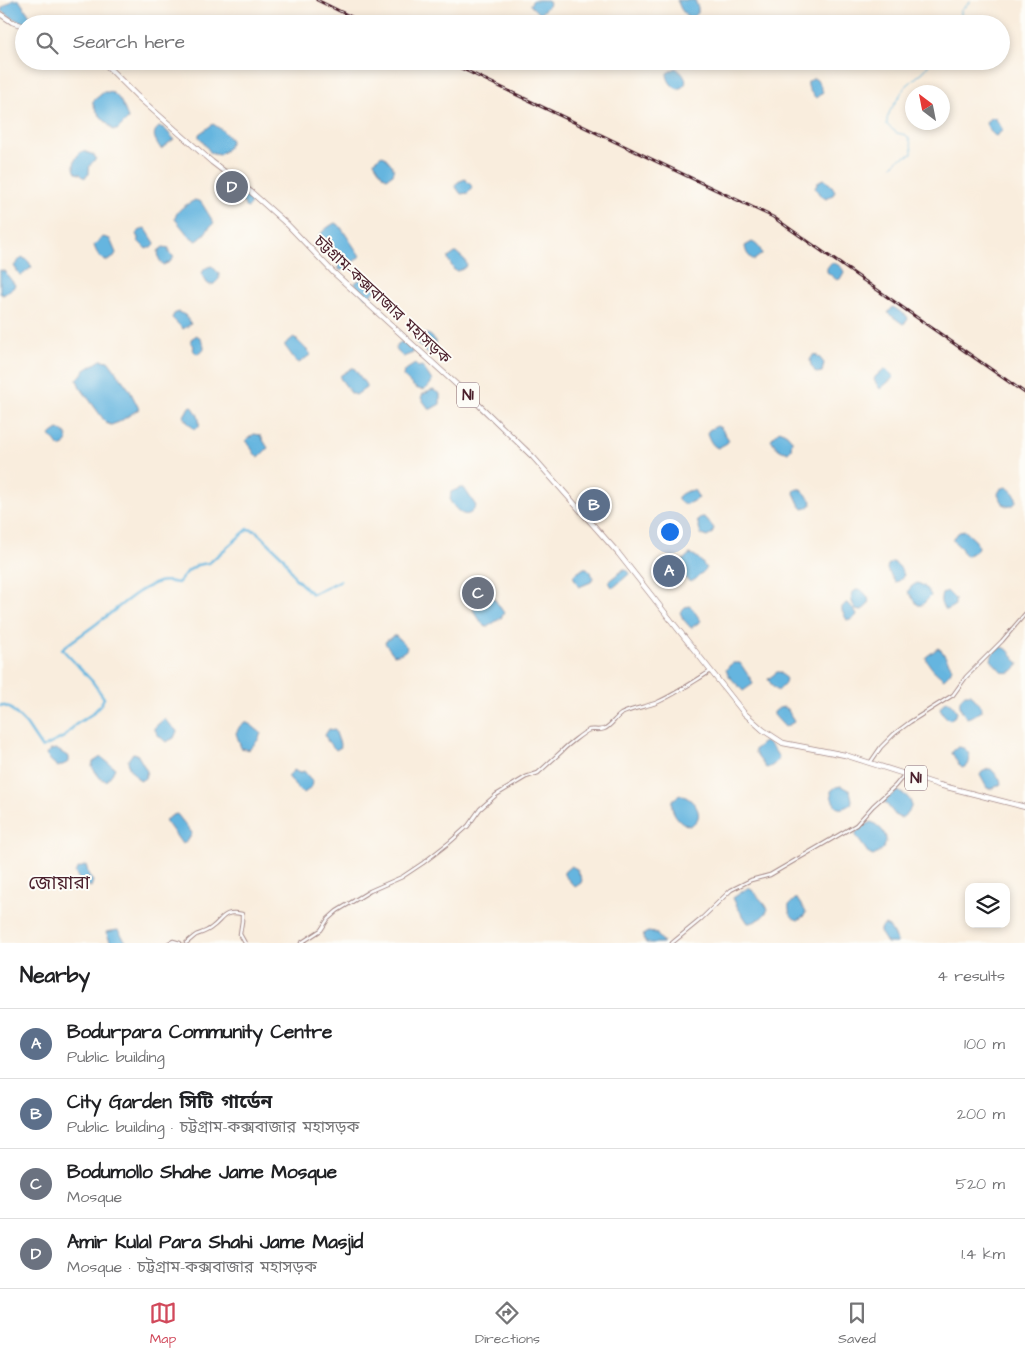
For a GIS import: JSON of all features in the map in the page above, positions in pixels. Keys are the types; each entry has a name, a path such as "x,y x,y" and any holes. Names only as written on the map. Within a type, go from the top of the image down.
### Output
{"highway":[{"path":"0,14 15,23"},
{"name":"চট্টগ্রাম-কক্সবাজার মহাসড়ক","path":"111,70 137,96 212,162 288,224 333,272 479,405 533,457 618,553 744,713 763,730 783,743 845,755 939,785 1025,807"}],"street":[{"path":"870,763 881,747 894,734 953,695 966,677 1002,641 1025,614"},
{"path":"301,943 322,930 328,919 337,911 370,891 402,877 423,863 468,826 480,809 496,795 526,777 538,773 565,747 589,730 604,729 614,722 619,715 658,702 711,671"},
{"path":"672,943 694,926 731,890 751,880 770,875 851,828 905,774"},
{"path":"186,943 195,935 200,935 212,927 227,914 234,912 242,914 240,934 245,943"},
{"path":"169,943 173,941 180,943"}],"water":[{"path":"13,0 19,0 29,15 15,15 15,19 1,11 2,8"},
{"path":"533,0 548,0 550,4 540,14 530,5"},
{"path":"677,0 695,0 698,13 696,15 686,15"},
{"path":"672,70 678,70 684,76 685,84 678,89 676,88 669,81 667,73"},
{"path":"814,78 819,82 823,92 816,98 808,84"},
{"path":"104,92 116,95 127,116 128,119 117,130 113,130 93,104 93,101"},
{"path":"990,118 995,118 1003,130 996,136 991,132 986,123"},
{"path":"213,124 231,140 225,151 219,155 211,153 199,137 199,134"},
{"path":"159,127 164,128 174,139 161,149 154,135"},
{"path":"83,151 94,155 96,159 90,165 89,174 84,178 76,173 74,167 76,157"},
{"path":"382,155 392,165 394,171 387,178 383,176 374,162"},
{"path":"465,179 472,188 468,193 461,194 455,186 458,182"},
{"path":"824,179 835,191 833,195 826,199 815,188 819,181"},
{"path":"240,189 252,201 248,208 245,207 244,203 236,200 232,194"},
{"path":"195,200 201,202 214,223 196,241 188,235 175,219 180,210"},
{"path":"335,223 340,226 360,256 344,270 339,270 337,260 317,240 322,232"},
{"path":"144,228 155,243 154,246 146,249 138,241 136,234"},
{"path":"103,237 110,239 116,253 113,258 107,261 99,255 94,245"},
{"path":"752,242 759,247 762,254 754,260 746,251 745,246"},
{"path":"163,247 169,248 169,253 174,257 170,262 163,265 159,259 158,251"},
{"path":"455,253 465,260 467,265 457,271 454,270 448,259"},
{"path":"22,257 32,267 20,275 14,266"},
{"path":"831,263 841,267 843,270 844,272 840,279 837,280 827,272 827,268"},
{"path":"212,266 219,274 219,279 210,285 202,275 205,269"},
{"path":"0,270 4,271 15,285 3,295 0,293"},
{"path":"364,277 371,281 376,290 366,298 355,284"},
{"path":"893,307 907,316 906,322 903,324 888,313"},
{"path":"178,312 185,315 191,324 183,329 172,318"},
{"path":"424,334 433,338 437,348 428,354 417,343"},
{"path":"197,335 203,343 204,349 201,353 197,354 193,350 194,346 191,339"},
{"path":"294,337 310,353 299,363 285,346"},
{"path":"403,341 413,353 403,357 396,348"},
{"path":"814,354 824,363 822,372 816,373 811,365 810,360"},
{"path":"101,360 108,361 129,389 139,409 111,425 104,420 77,380 85,370"},
{"path":"415,364 418,367 422,366 432,381 425,389 418,389 403,376 404,371"},
{"path":"354,368 366,385 366,388 356,395 351,393 340,378 341,375"},
{"path":"884,369 894,377 880,389 874,380"},
{"path":"433,390 440,394 440,404 429,409 421,398 423,394"},
{"path":"192,406 199,420 199,427 194,429 184,416 189,407"},
{"path":"717,426 721,428 729,440 718,448 712,444 707,433"},
{"path":"58,429 65,433 68,438 63,446 59,447 50,435"},
{"path":"780,430 792,440 791,449 788,452 780,450 771,439"},
{"path":"254,434 260,435 268,448 259,457 256,456 246,440"},
{"path":"1007,487 1014,493 1016,498 1014,505 1004,505 998,494 1001,489"},
{"path":"464,488 476,506 473,511 466,515 462,514 450,501 451,492"},
{"path":"801,489 812,501 811,505 807,508 803,509 799,504 794,493"},
{"path":"694,490 699,498 687,504 683,504 678,500 678,497 682,494"},
{"path":"704,517 714,528 712,534 707,537 701,534 697,520"},
{"path":"964,530 976,541 978,547 976,551 966,556 952,539"},
{"path":"690,554 697,558 706,569 690,582 684,577 679,565"},
{"path":"893,562 904,575 899,581 895,582 887,569 888,565"},
{"path":"584,568 591,572 593,578 591,582 579,587 573,576"},
{"path":"624,569 629,574 612,587 609,582 610,580"},
{"path":"917,583 926,588 931,596 922,605 918,605 908,592"},
{"path":"860,589 869,600 867,606 860,611 856,610 851,597 853,592"},
{"path":"947,591 955,599 955,605 947,610 943,607 941,601 942,594"},
{"path":"490,596 493,597 504,613 501,618 487,627 484,626 473,610 477,603"},
{"path":"846,603 857,615 851,620 847,620 842,611 842,607"},
{"path":"689,606 701,621 691,628 680,612"},
{"path":"393,636 396,636 407,647 402,653 394,655 385,643"},
{"path":"1001,647 1007,649 1019,663 1016,668 1007,673 1002,672 991,660 994,652"},
{"path":"938,648 942,651 952,668 944,679 930,666 926,657"},
{"path":"733,663 740,663 752,681 753,684 743,691 726,670"},
{"path":"777,672 780,672 786,679 784,685 778,691 768,679"},
{"path":"965,694 971,694 981,707 981,711 967,718 960,706 962,697"},
{"path":"945,701 954,707 957,713 949,720 940,708"},
{"path":"784,707 788,710 794,722 785,727 774,715 774,712 779,708"},
{"path":"164,719 177,731 174,738 166,742 158,735 154,728"},
{"path":"245,722 261,733 258,740 249,750 241,748 236,733"},
{"path":"329,729 335,730 341,747 336,750 328,742 325,735"},
{"path":"764,742 771,746 779,758 774,764 766,768 755,753 755,749"},
{"path":"958,747 967,751 969,756 968,765 962,768 952,753"},
{"path":"56,749 69,757 69,762 58,767 51,761 46,754"},
{"path":"133,753 137,754 147,771 145,778 140,781 129,768 128,760"},
{"path":"101,757 115,768 106,781 100,778 92,767 93,762"},
{"path":"991,769 1000,779 1001,784 992,789 987,788 980,775"},
{"path":"294,770 299,773 304,771 312,781 311,788 304,793 298,789 288,776"},
{"path":"841,786 850,791 852,800 851,804 844,808 838,808 832,798 831,791"},
{"path":"897,791 907,796 911,803 909,810 901,818 896,816 884,801"},
{"path":"680,795 690,800 697,808 698,818 689,826 678,819 672,808 672,800"},
{"path":"177,814 192,833 189,839 182,844 165,820"},
{"path":"871,822 881,829 886,837 881,851 873,856 869,854 856,836 856,832 860,828"},
{"path":"86,865 89,876 93,881 91,887 82,883 75,873 77,869"},
{"path":"571,866 577,869 582,880 575,887 564,875 564,872"},
{"path":"749,887 768,909 760,919 748,923 733,898"},
{"path":"797,899 806,912 798,920 790,914 789,910 789,905"},
{"path":"885,925 889,927 897,943 887,943 880,932 880,929"},
{"path":"118,930 127,943 111,943 106,932"},
{"path":"648,932 656,933 663,943 646,943 643,938 644,934"}],"waterway":[{"path":"961,15 961,10 970,2"},
{"path":"893,165 899,159 912,154 912,149 908,137 897,133 887,125 887,119 905,87 925,70"},
{"path":"0,706 10,708 26,724 42,748 64,737 75,725 92,714 100,706 104,698 92,681 62,649 143,589 161,581 178,583 188,571 197,565 209,563 248,529 256,531 283,557 295,578 312,594 340,581"}],"railway":[{"path":"317,0 348,15"},
{"path":"465,70 773,217 1025,393"}],"place":[{"name":"Amir Kulal Para Shahi Jame Masjid","path":"232,187"},
{"name":"City Garden সিটি গার্ডেন","path":"594,505"},
{"name":"Bodurpara Community Centre","path":"669,571"},
{"name":"Bodumollo Shahe Jame Mosque","path":"478,593"}],"district":[{"name":"জোয়ারা","path":"59,882"}]}
